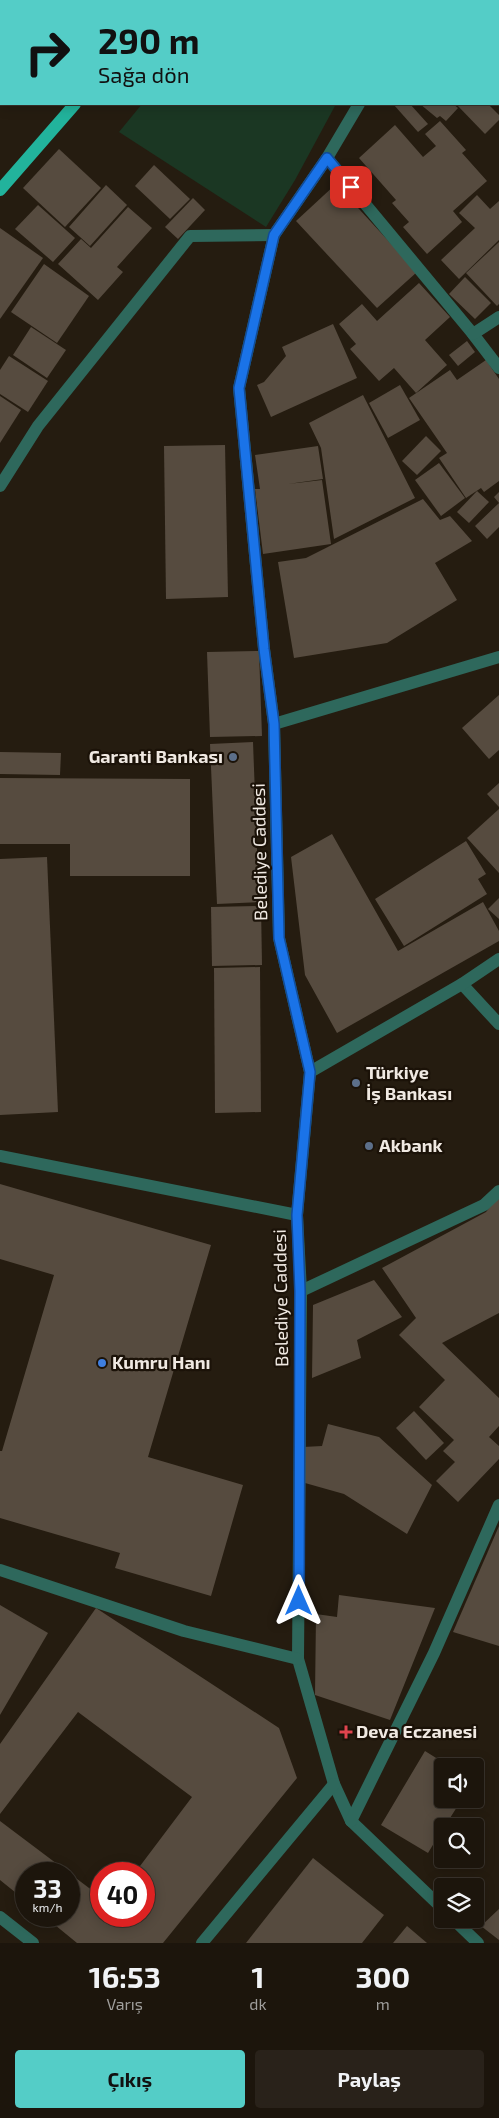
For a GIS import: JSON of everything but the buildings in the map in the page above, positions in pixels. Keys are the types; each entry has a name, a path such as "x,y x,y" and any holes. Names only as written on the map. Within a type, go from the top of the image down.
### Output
{"main road":[{"path":"0,190 73,105"}],"street":[{"name":"Belediye Caddesi","path":"358,105 327,158 274,235 239,388 264,649 274,724 279,938 310,1072 297,1215 300,1291 298,1659 334,1784 351,1821 434,1900"},
{"path":"327,158 474,334 499,368"},
{"path":"0,486 38,426 190,236 274,235"},
{"path":"474,334 499,317"},
{"path":"274,724 499,657"},
{"path":"310,1072 462,984 499,959"},
{"path":"462,984 499,1024"},
{"path":"0,1156 297,1215"},
{"path":"300,1291 484,1205 499,1191"},
{"path":"351,1821 434,1653 499,1504"},
{"path":"0,1570 184,1631 298,1659"},
{"path":"202,1943 334,1784"},
{"path":"0,1917 33,1943"},
{"path":"462,1928 478,1943"}],"green space":[{"path":"141,105 335,105 295,180 266,227 119,132"}],"place":[{"name":"Garanti Bankası","path":"233,757"},
{"name":"Türkiye İş Bankası","path":"356,1083"},
{"name":"Akbank","path":"369,1146"},
{"name":"Kumru Hanı","path":"102,1363"},
{"name":"Deva Eczanesi","path":"346,1732"}],"route":[{"path":"299,1601 300,1291 297,1215 310,1072 279,938 274,724 264,649 239,388 274,235 327,158 351,187"}]}
